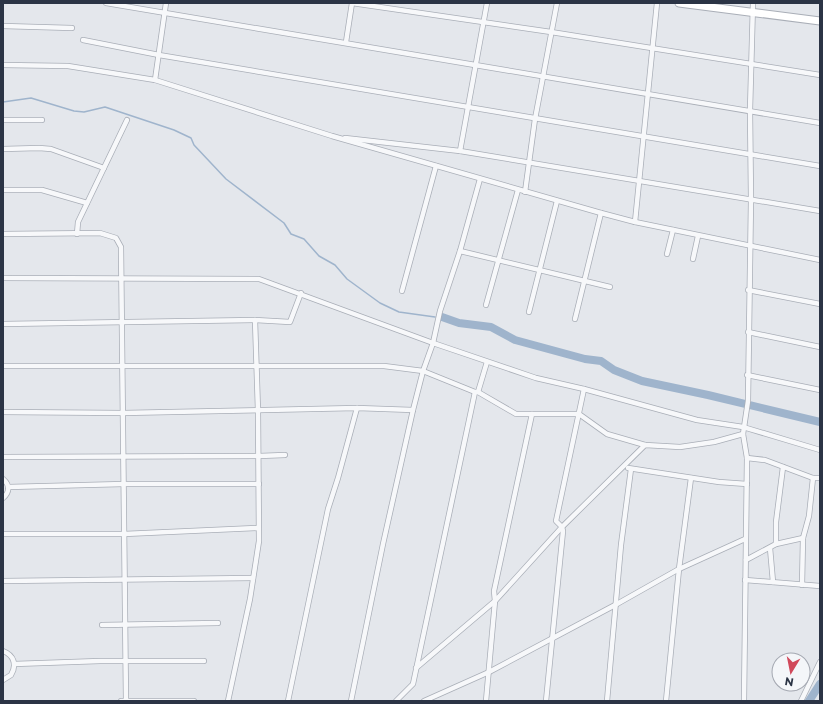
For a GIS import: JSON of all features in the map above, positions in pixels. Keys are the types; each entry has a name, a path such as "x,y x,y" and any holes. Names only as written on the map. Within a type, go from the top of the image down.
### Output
{"street":[{"path":"106,3 543,75 820,123"},
{"path":"155,80 166,3"},
{"path":"346,42 352,3 551,32 752,66 820,75"},
{"path":"460,151 487,3"},
{"path":"525,192 535,119 557,3"},
{"path":"635,222 657,3"},
{"path":"678,3 820,21"},
{"path":"744,701 747,458 743,427 748,401 748,290 751,200 750,110 754,3"},
{"path":"3,26 72,28"},
{"path":"84,40 159,56 750,156 820,166"},
{"path":"3,65 68,66 155,80 332,136 601,213 698,236 820,260"},
{"path":"3,120 42,120"},
{"path":"77,234 78,222 127,120"},
{"path":"332,136 460,151 820,211"},
{"path":"3,149 51,149 104,168"},
{"path":"402,291 436,166"},
{"path":"351,701 383,544 413,410 423,370 433,343 440,312 460,251 480,179"},
{"path":"3,190 42,190 87,203"},
{"path":"486,305 518,190"},
{"path":"529,312 557,201"},
{"path":"575,319 601,213"},
{"path":"667,254 673,230"},
{"path":"3,234 100,233 116,238 121,247 126,701"},
{"path":"693,259 698,236"},
{"path":"460,251 610,287"},
{"path":"3,278 260,278 433,343 536,378 584,389 697,420 743,427 820,450"},
{"path":"748,290 820,304"},
{"path":"3,324 255,320 290,322 301,293"},
{"path":"228,701 254,578 259,541 259,456 255,320"},
{"path":"748,332 820,347"},
{"path":"396,701 413,684 476,392 487,362"},
{"path":"3,366 384,366 423,370 476,392 516,414 579,414 607,434 645,445 680,447 714,442 743,434"},
{"path":"747,375 820,389"},
{"path":"562,527 556,522 584,389"},
{"path":"3,412 123,413 357,408 413,410"},
{"path":"288,701 328,509 357,408"},
{"path":"486,701 495,601 494,590 532,414"},
{"path":"416,668 495,601 562,527 645,445"},
{"path":"3,457 285,455"},
{"path":"747,458 765,460 813,478 820,478"},
{"path":"623,467 691,478 747,484"},
{"path":"776,544 776,522 783,467"},
{"path":"607,701 617,604 621,545 631,468"},
{"path":"666,701 679,568 691,478"},
{"path":"802,585 803,538 809,516 813,478"},
{"path":"3,479 8,487 8,492 3,498"},
{"path":"8,487 124,484 259,484"},
{"path":"546,701 554,636 562,527"},
{"path":"3,534 124,534 258,528"},
{"path":"746,560 776,544 803,538"},
{"path":"426,701 489,672 554,636 617,604 679,568 745,539"},
{"path":"770,548 773,582"},
{"path":"3,581 254,578"},
{"path":"746,580 820,586"},
{"path":"102,625 218,623"},
{"path":"3,651 9,654 14,664 11,675 3,680"},
{"path":"14,664 126,661 204,661"},
{"path":"801,701 820,662"},
{"path":"121,701 194,701"}],"waterway":[{"path":"3,102 31,98 74,111 84,112 105,107 174,130 191,138 194,145 226,179 284,223 291,234 304,239 319,256 335,265 347,279 380,303 399,312 435,317"},
{"path":"442,317 459,323 491,327 515,340 585,359 601,361 614,370 642,381 820,422"},
{"path":"809,701 820,684"}]}
